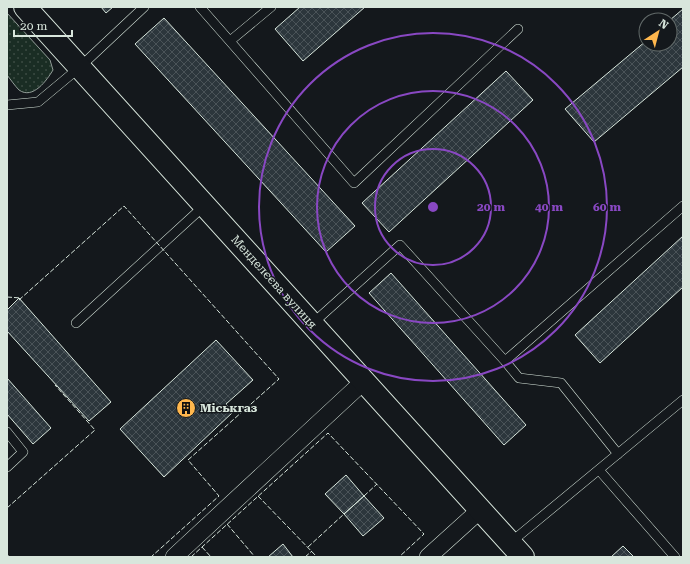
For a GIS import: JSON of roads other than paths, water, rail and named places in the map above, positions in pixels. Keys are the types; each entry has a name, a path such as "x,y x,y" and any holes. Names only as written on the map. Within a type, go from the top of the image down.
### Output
{"street":[{"name":"Менделєєва вулиця","path":"25,7 516,550"},
{"path":"174,557 364,381"},
{"path":"428,557 480,510"}],"lane":[{"path":"7,105 38,102 80,67 144,7"},
{"path":"200,7 354,183 518,29"},
{"path":"230,41 270,7"},
{"path":"76,322 205,205"},
{"path":"505,361 683,206"},
{"path":"312,324 400,245 519,378 561,383 618,454"},
{"path":"516,550 599,470 683,400"},
{"path":"7,432 23,452 7,467"},
{"path":"599,470 676,557"}],"place":[{"name":"Міськгаз","path":"186,408"}]}
